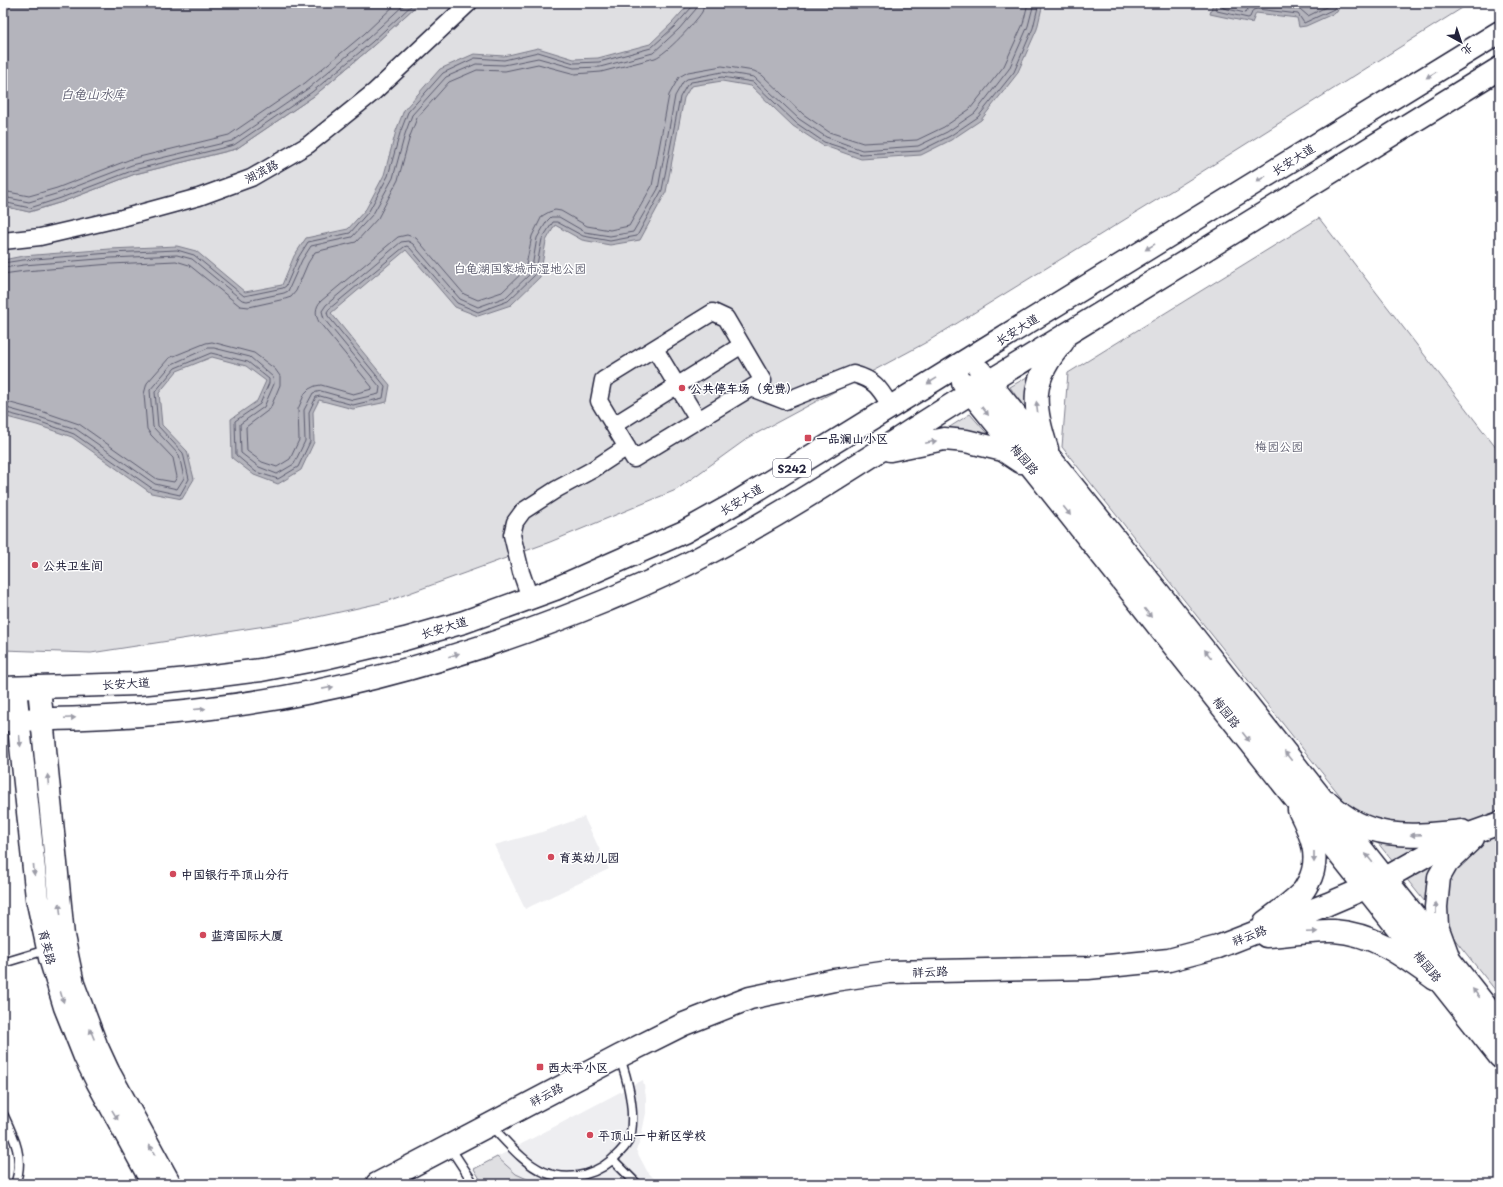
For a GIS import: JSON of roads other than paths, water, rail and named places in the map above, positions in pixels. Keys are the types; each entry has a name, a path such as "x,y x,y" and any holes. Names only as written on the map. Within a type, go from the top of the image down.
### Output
{"main road":[{"name":"长安大道","path":"9,688 138,684 261,670 324,658 405,639 464,622 530,598 607,566 684,532 734,504 1500,32"},
{"name":"S242","path":"10,720 143,714 209,709 265,700 345,684 426,664 508,638 570,616 641,586 686,565 763,524 971,393 1500,68"},
{"path":"879,452 944,439 966,441 1003,450 1042,464 1036,403 1038,388 1046,365 1075,330"},
{"name":"梅园路","path":"961,363 989,382 1042,464"},
{"name":"梅园路","path":"961,363 971,393 1042,464 1174,612 1301,790 1366,888 1500,1057"},
{"path":"39,687 63,936 73,984 96,1045 108,1071 170,1184"},
{"name":"育英路","path":"9,688 10,720 37,898 48,950 65,1007 85,1057 100,1088 154,1184"},
{"name":"梅园路","path":"1301,790 1385,878 1500,1024"},
{"path":"1301,790 1336,809 1359,825 1375,831 1405,835 1432,834 1492,826"},
{"path":"1245,938 1302,892 1310,879 1314,866 1314,851 1301,790"},
{"path":"1449,959 1437,926 1436,907 1439,878 1447,863 1492,826"},
{"name":"祥云路","path":"377,1184 489,1124 684,1024 750,998 814,984 889,972 1088,968 1169,960 1245,938 1366,888 1453,840 1492,826"},
{"path":"1245,938 1333,931 1364,936 1391,948 1443,985"}],"street":[{"name":"湖滨路","path":"3,241 40,237 122,218 199,197 251,178 308,145 374,92 470,3"},
{"path":"713,312 726,318 763,381 634,459 599,400 603,380 655,349 713,312"},
{"path":"614,425 742,345"},
{"path":"655,349 698,420"},
{"path":"751,388 785,401 853,374 862,376 876,385 891,407"},
{"path":"530,598 521,572 512,535 515,522 523,511 557,489 592,470 627,447"}],"lane":[{"path":"3,963 48,950"},
{"path":"489,1124 529,1164 543,1172 565,1177 588,1174 598,1170 613,1160 625,1147 631,1135 632,1118 626,1076 620,1056"},
{"path":"3,1114 15,1138 20,1156 18,1175 15,1184"},
{"path":"449,1146 474,1184"},
{"path":"613,1160 637,1184"}],"water":[{"name":"白龟山水库","path":"3,3 419,3 374,45 314,96 236,149 135,174 62,202 29,212 3,206"},
{"path":"690,3 1043,3 1037,29 1017,74 981,120 951,140 921,155 861,159 822,145 793,126 751,86 722,81 691,86 684,98 666,192 640,240 610,245 582,240 555,225 546,241 540,277 511,305 478,316 455,307 406,250 331,313 390,385 387,402 353,409 319,400 313,412 314,442 301,470 278,484 254,475 232,458 231,419 257,401 266,381 246,366 212,357 177,371 159,393 162,425 187,451 194,479 182,499 151,493 72,437 37,425 3,416 3,260 23,256 110,249 177,246 196,251 245,292 282,285 294,256 306,238 348,229 366,209 384,175 396,131 404,110 440,69 474,54 504,56 538,48 574,59 598,58 650,44"},
{"path":"1213,3 1297,3 1312,5 1321,3 1341,3 1337,12 1306,26 1299,27 1297,18 1256,13 1252,23 1210,14"}],"place":[{"name":"公共停车场（免费）","path":"682,388"},
{"name":"一品澜山小区","path":"808,438"},
{"name":"公共卫生间","path":"35,565"},
{"name":"育英幼儿园","path":"551,857"},
{"name":"中国银行平顶山分行","path":"173,874"},
{"name":"蓝湾国际大厦","path":"203,935"},
{"name":"西太平小区","path":"540,1067"},
{"name":"平顶山一中新区学校","path":"590,1135"}],"park label":[{"name":"白龟湖国家城市湿地公园","path":"520,268"},
{"name":"梅园公园","path":"1279,446"}]}
